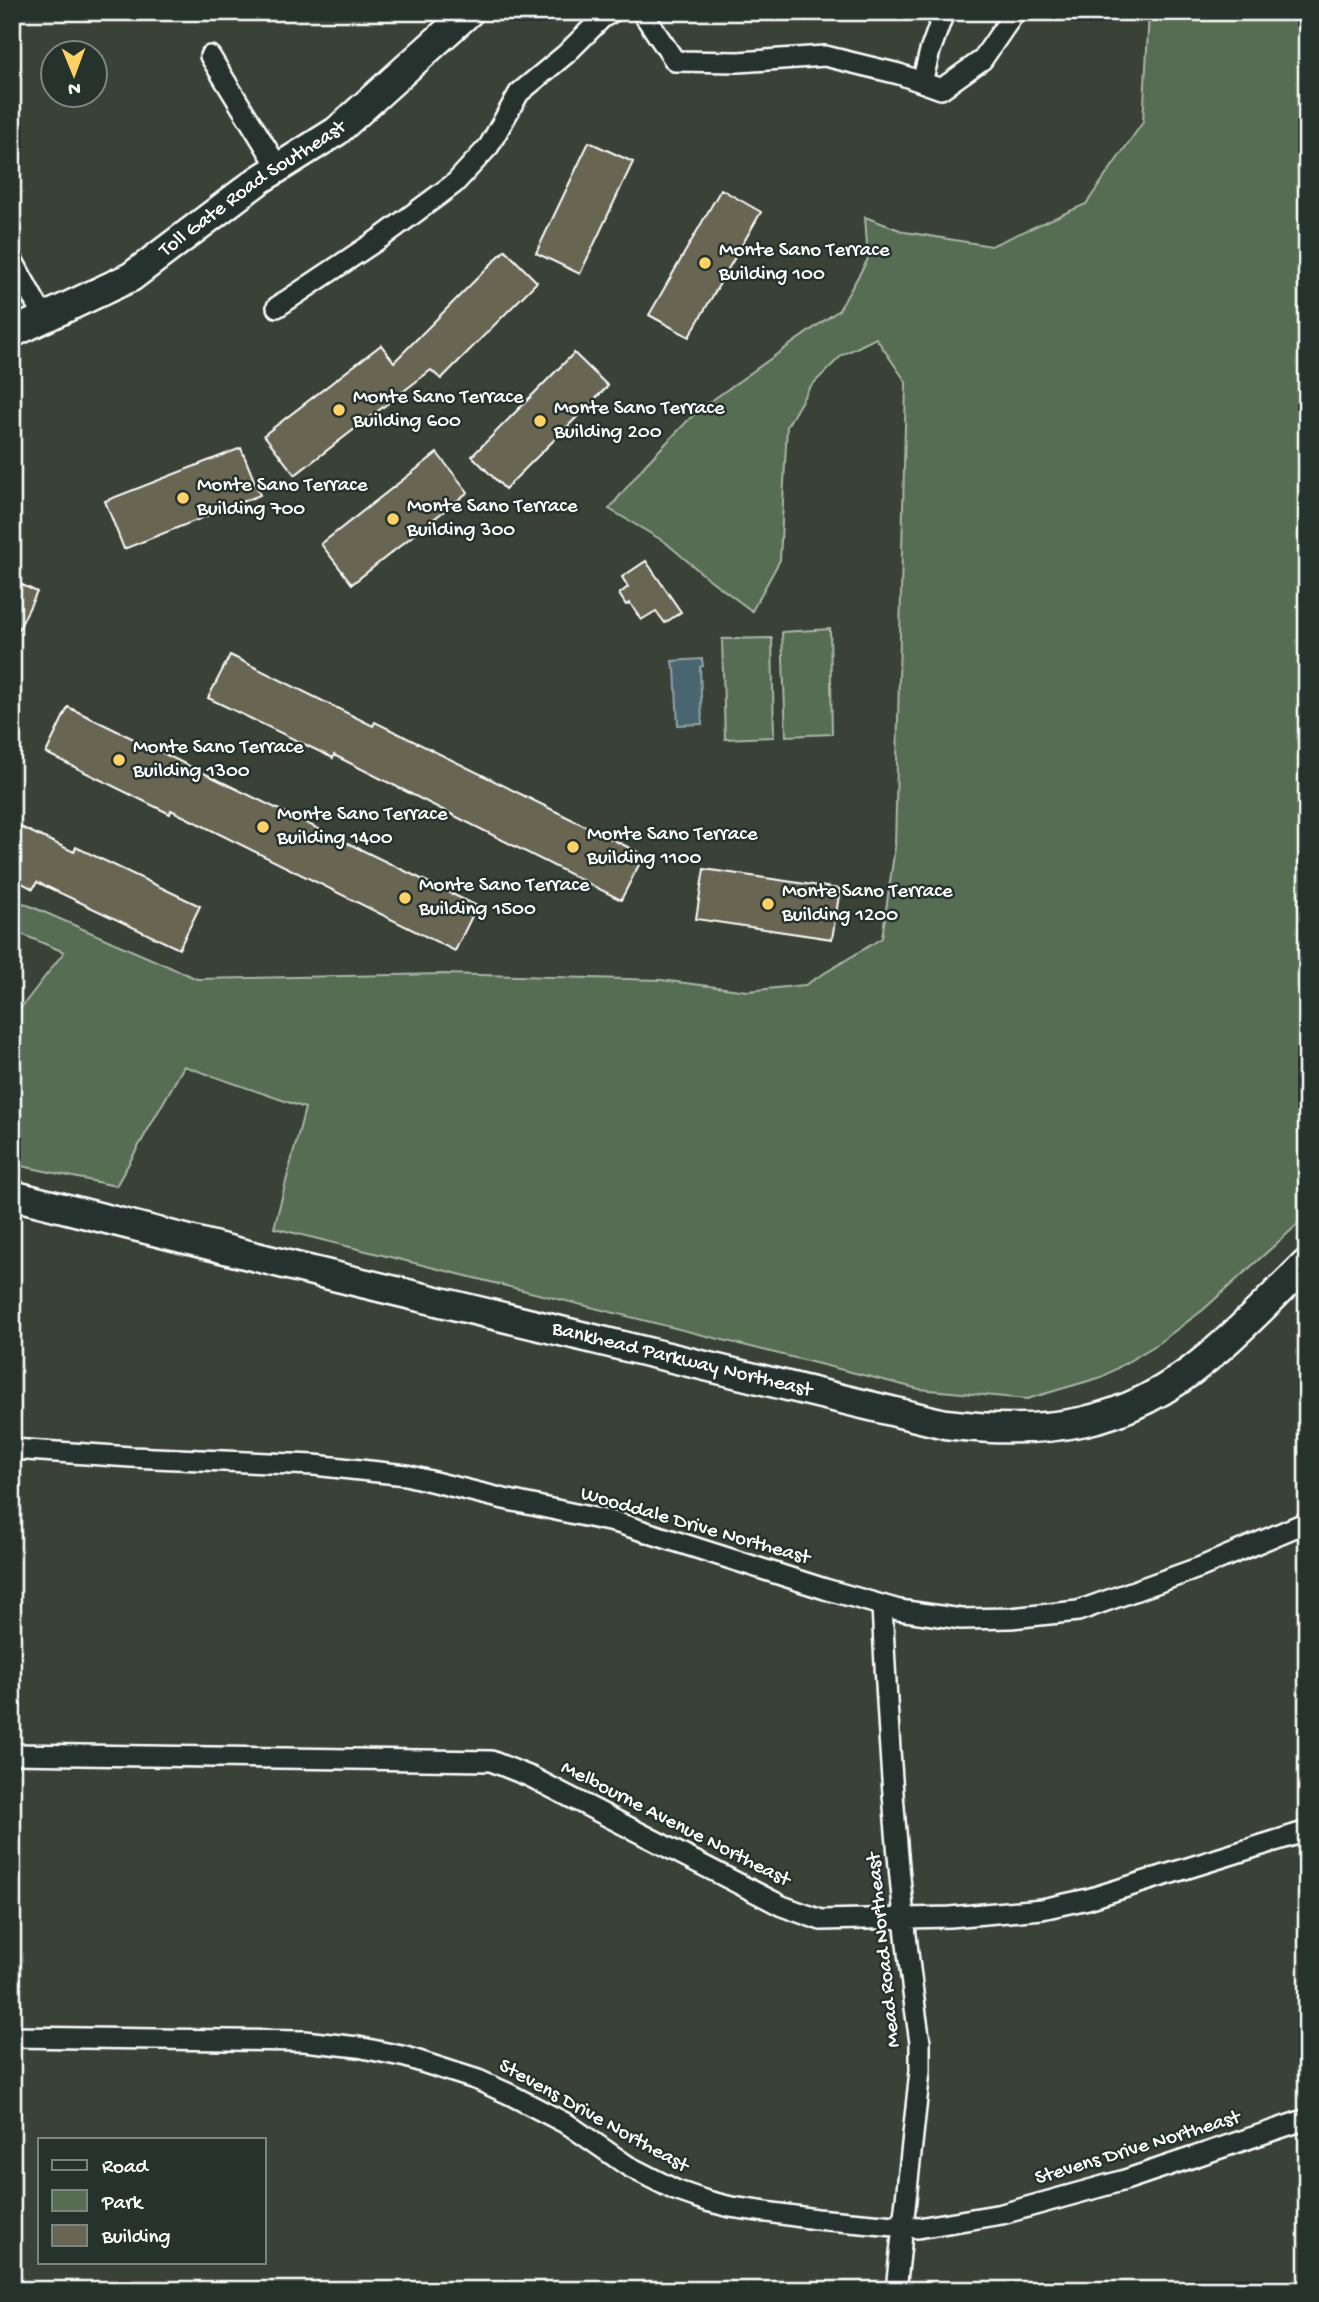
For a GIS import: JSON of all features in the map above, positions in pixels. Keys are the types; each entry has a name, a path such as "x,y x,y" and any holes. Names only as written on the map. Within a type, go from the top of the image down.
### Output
{"street":[{"name":"Toll Gate Road Southeast","path":"12,333 131,277 278,167 337,131 469,12"},
{"path":"642,12 675,61 738,62 825,56 941,89 982,60 1015,12"},
{"path":"922,82 944,12"},
{"path":"277,307 382,237 455,183 489,146 519,93 566,54 604,14"},
{"path":"209,56 278,167"},
{"path":"12,259 44,318"},
{"name":"Bankhead Parkway Northeast","path":"12,1195 306,1270 945,1424 995,1430 1073,1425 1102,1418 1141,1402 1174,1384 1207,1359 1307,1263"},
{"name":"Wooddale Drive Northeast","path":"12,1449 314,1465 406,1475 618,1523 899,1610 961,1619 1011,1618 1078,1611 1202,1567 1307,1522"},
{"name":"Mead Road Northeast","path":"882,1605 888,1739 904,1918 920,2042 920,2071 896,2290"},
{"name":"Melbourne Avenue Northeast","path":"12,1754 491,1761 531,1777 782,1906 821,1920 950,1917 1042,1909 1088,1899 1307,1831"},
{"name":"Stevens Drive Northeast","path":"12,2037 304,2041 358,2047 406,2057 478,2080 509,2094 569,2125 628,2166 675,2190 707,2202 817,2219 918,2228 1002,2214 1125,2180 1307,2119"}],"green space":[{"path":"1149,12 1307,12 1307,1216 1203,1310 1156,1345 1102,1377 1027,1399 919,1389 274,1228 305,1108 184,1066 116,1186 12,1164 12,1008 20,1009 64,952 12,930 12,898 197,979 443,974 661,980 748,991 805,985 882,938 895,847 906,382 876,338 842,355 809,388 787,426 780,560 752,611 665,542 609,509 645,465 697,411 839,310 868,259 865,217 905,232 991,246 1086,204 1143,122"},
{"path":"830,629 832,734 786,736 782,632"},
{"path":"772,638 774,737 725,739 722,639"}],"water":[{"path":"702,659 702,724 678,725 675,669 672,661"}],"building":[{"path":"589,142 633,162 580,274 536,253"},
{"name":"Monte Sano Terrace Building 100","path":"721,189 761,212 689,337 649,315"},
{"path":"505,250 537,282 441,379 431,370 295,475 264,435 381,345 394,362"},
{"name":"Monte Sano Terrace Building 200","path":"574,353 608,386 505,489 472,456"},
{"name":"Monte Sano Terrace Building 700","path":"241,448 260,495 124,549 105,501"},
{"name":"Monte Sano Terrace Building 300","path":"437,453 468,492 352,584 321,544"},
{"path":"646,561 681,612 665,623 656,611 641,620 630,603 626,605 619,594 628,587 622,577"},
{"path":"12,580 37,592 12,643"},
{"path":"230,655 373,726 375,722 644,855 621,900 334,755 333,758 208,698"},
{"path":"68,707 477,906 455,951 171,810 170,814 46,753"},
{"path":"12,823 74,852 76,847 200,906 179,949 37,882 33,889 12,878"},
{"name":"Monte Sano Terrace Building 1200","path":"704,869 840,889 832,939 696,919"}],"place":[{"name":"Monte Sano Terrace Building 100","path":"705,263"},
{"name":"Monte Sano Terrace Building 600","path":"339,410"},
{"name":"Monte Sano Terrace Building 200","path":"540,421"},
{"name":"Monte Sano Terrace Building 700","path":"183,498"},
{"name":"Monte Sano Terrace Building 300","path":"393,519"},
{"name":"Monte Sano Terrace Building 1300","path":"119,760"},
{"name":"Monte Sano Terrace Building 1400","path":"263,827"},
{"name":"Monte Sano Terrace Building 1100","path":"573,847"},
{"name":"Monte Sano Terrace Building 1500","path":"405,898"},
{"name":"Monte Sano Terrace Building 1200","path":"768,904"}]}
